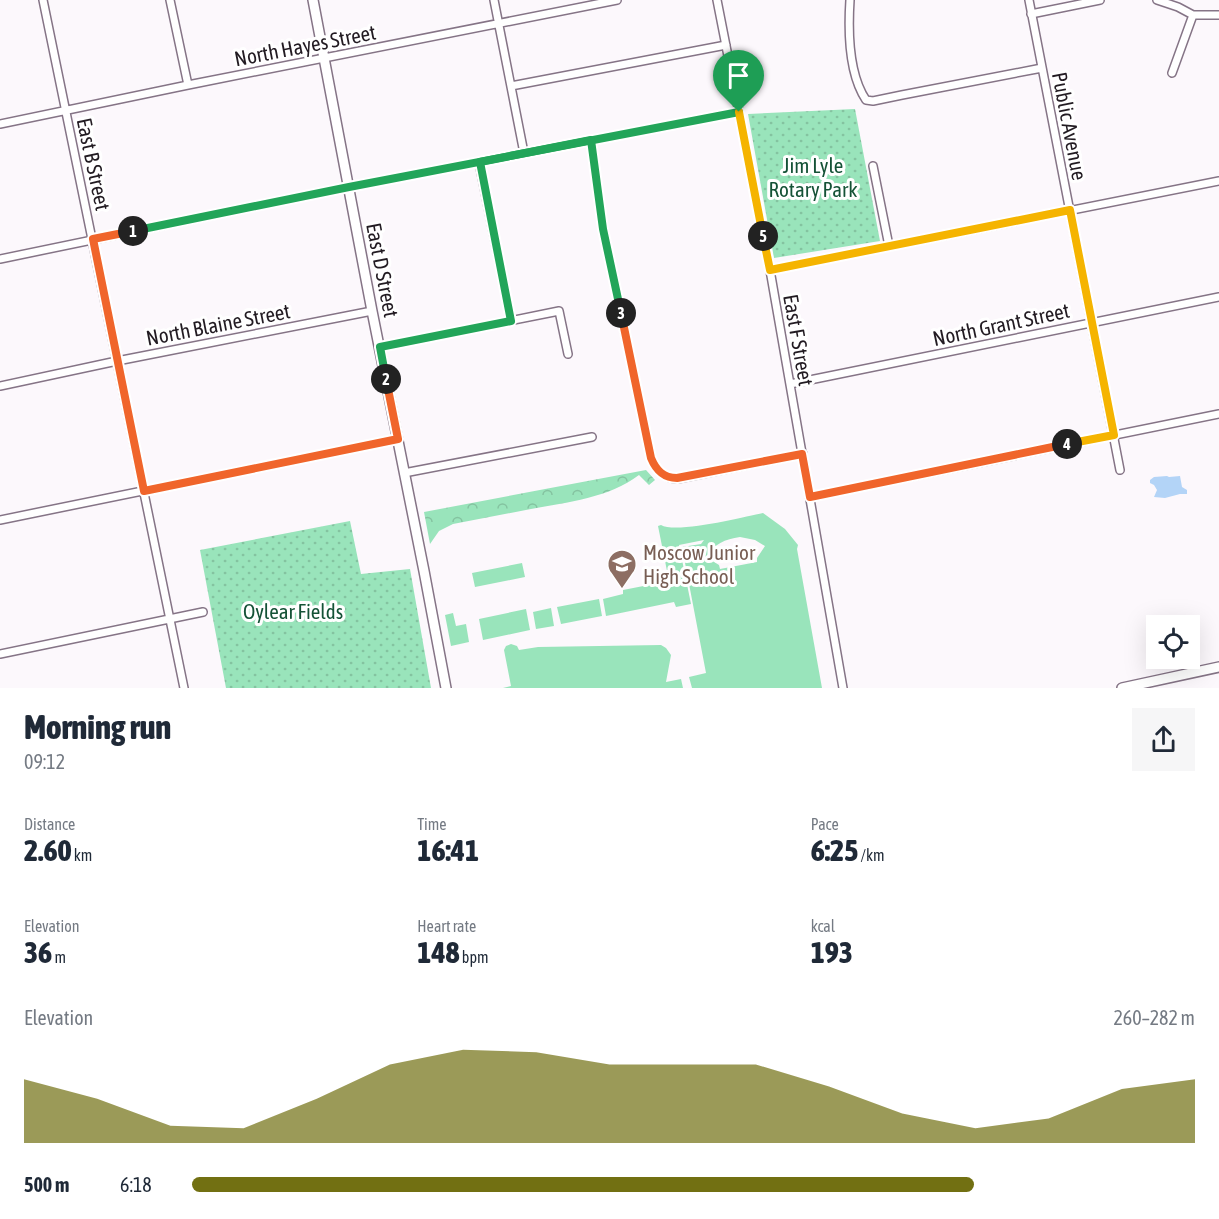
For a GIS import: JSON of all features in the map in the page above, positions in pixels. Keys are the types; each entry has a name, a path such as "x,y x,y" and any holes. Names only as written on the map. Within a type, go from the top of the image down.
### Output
{"street":[{"name":"East B Street","path":"43,0 184,688"},
{"path":"170,0 188,85"},
{"name":"East D Street","path":"313,0 446,688"},
{"path":"494,0 524,153"},
{"name":"North Hayes Street","path":"0,124 616,0"},
{"name":"East F Street","path":"717,0 770,270 843,688"},
{"path":"850,0 852,61 866,100 1042,68"},
{"name":"Public Avenue","path":"1029,0 1120,470"},
{"path":"1031,14 1100,0"},
{"path":"1157,0 1179,7 1193,15 1219,15"},
{"path":"1172,73 1193,15"},
{"path":"511,86 726,45"},
{"path":"0,259 349,187 739,112"},
{"path":"591,140 603,229 651,458 656,468 664,475 677,478 802,454"},
{"path":"480,162 511,321"},
{"path":"873,166 889,246"},
{"path":"770,270 1219,181"},
{"name":"North Grant Street","path":"790,384 1219,297"},
{"name":"North Blaine Street","path":"0,386 372,311"},
{"path":"380,347 559,311 568,354"},
{"path":"810,497 1219,414"},
{"path":"404,473 592,437"},
{"path":"0,520 398,439"},
{"path":"0,654 203,612"},
{"path":"1122,688 1164,684 1219,667"}],"green space":[{"name":"Jim Lyle Rotary Park","path":"855,109 880,241 774,258 748,114"},
{"path":"646,470 655,480 649,485 639,475 615,489 588,498 453,524 439,531 430,544 424,512"},
{"path":"763,513 785,529 798,545 822,688 692,688 689,677 706,673 682,547 701,544 704,540 679,545 691,604 676,607 674,602 606,616 603,599 623,594 623,590 669,581 658,526 695,526","holes":["740,537 755,540 765,546 757,562 720,569 719,565 706,557 716,545 729,539"]},
{"name":"Oylear Fields","path":"350,521 361,574 410,569 431,688 226,688 200,550"},
{"path":"522,563 525,577 475,587 472,573"},
{"path":"599,599 602,616 561,624 557,607"},
{"path":"551,608 554,626 536,629 533,612"},
{"path":"526,609 530,630 483,640 479,619"},
{"path":"453,613 456,626 466,624 469,642 451,646 445,615"},
{"path":"511,644 517,646 519,650 538,647 661,645 671,655 666,682 681,679 683,688 503,688 511,686 504,650"}],"water":[{"path":"1180,476 1182,487 1187,490 1187,494 1165,498 1154,497 1157,490 1150,480 1154,477"}],"place":[{"name":"Moscow Junior High School","path":"622,590"}],"route":[{"path":"739,112 591,140 349,187 93,239 144,491 398,439 380,347 511,321 480,162 591,140 603,229 651,458 656,468 664,475 677,478 802,454 810,497 1114,435 1070,210 770,270 739,112"}]}
